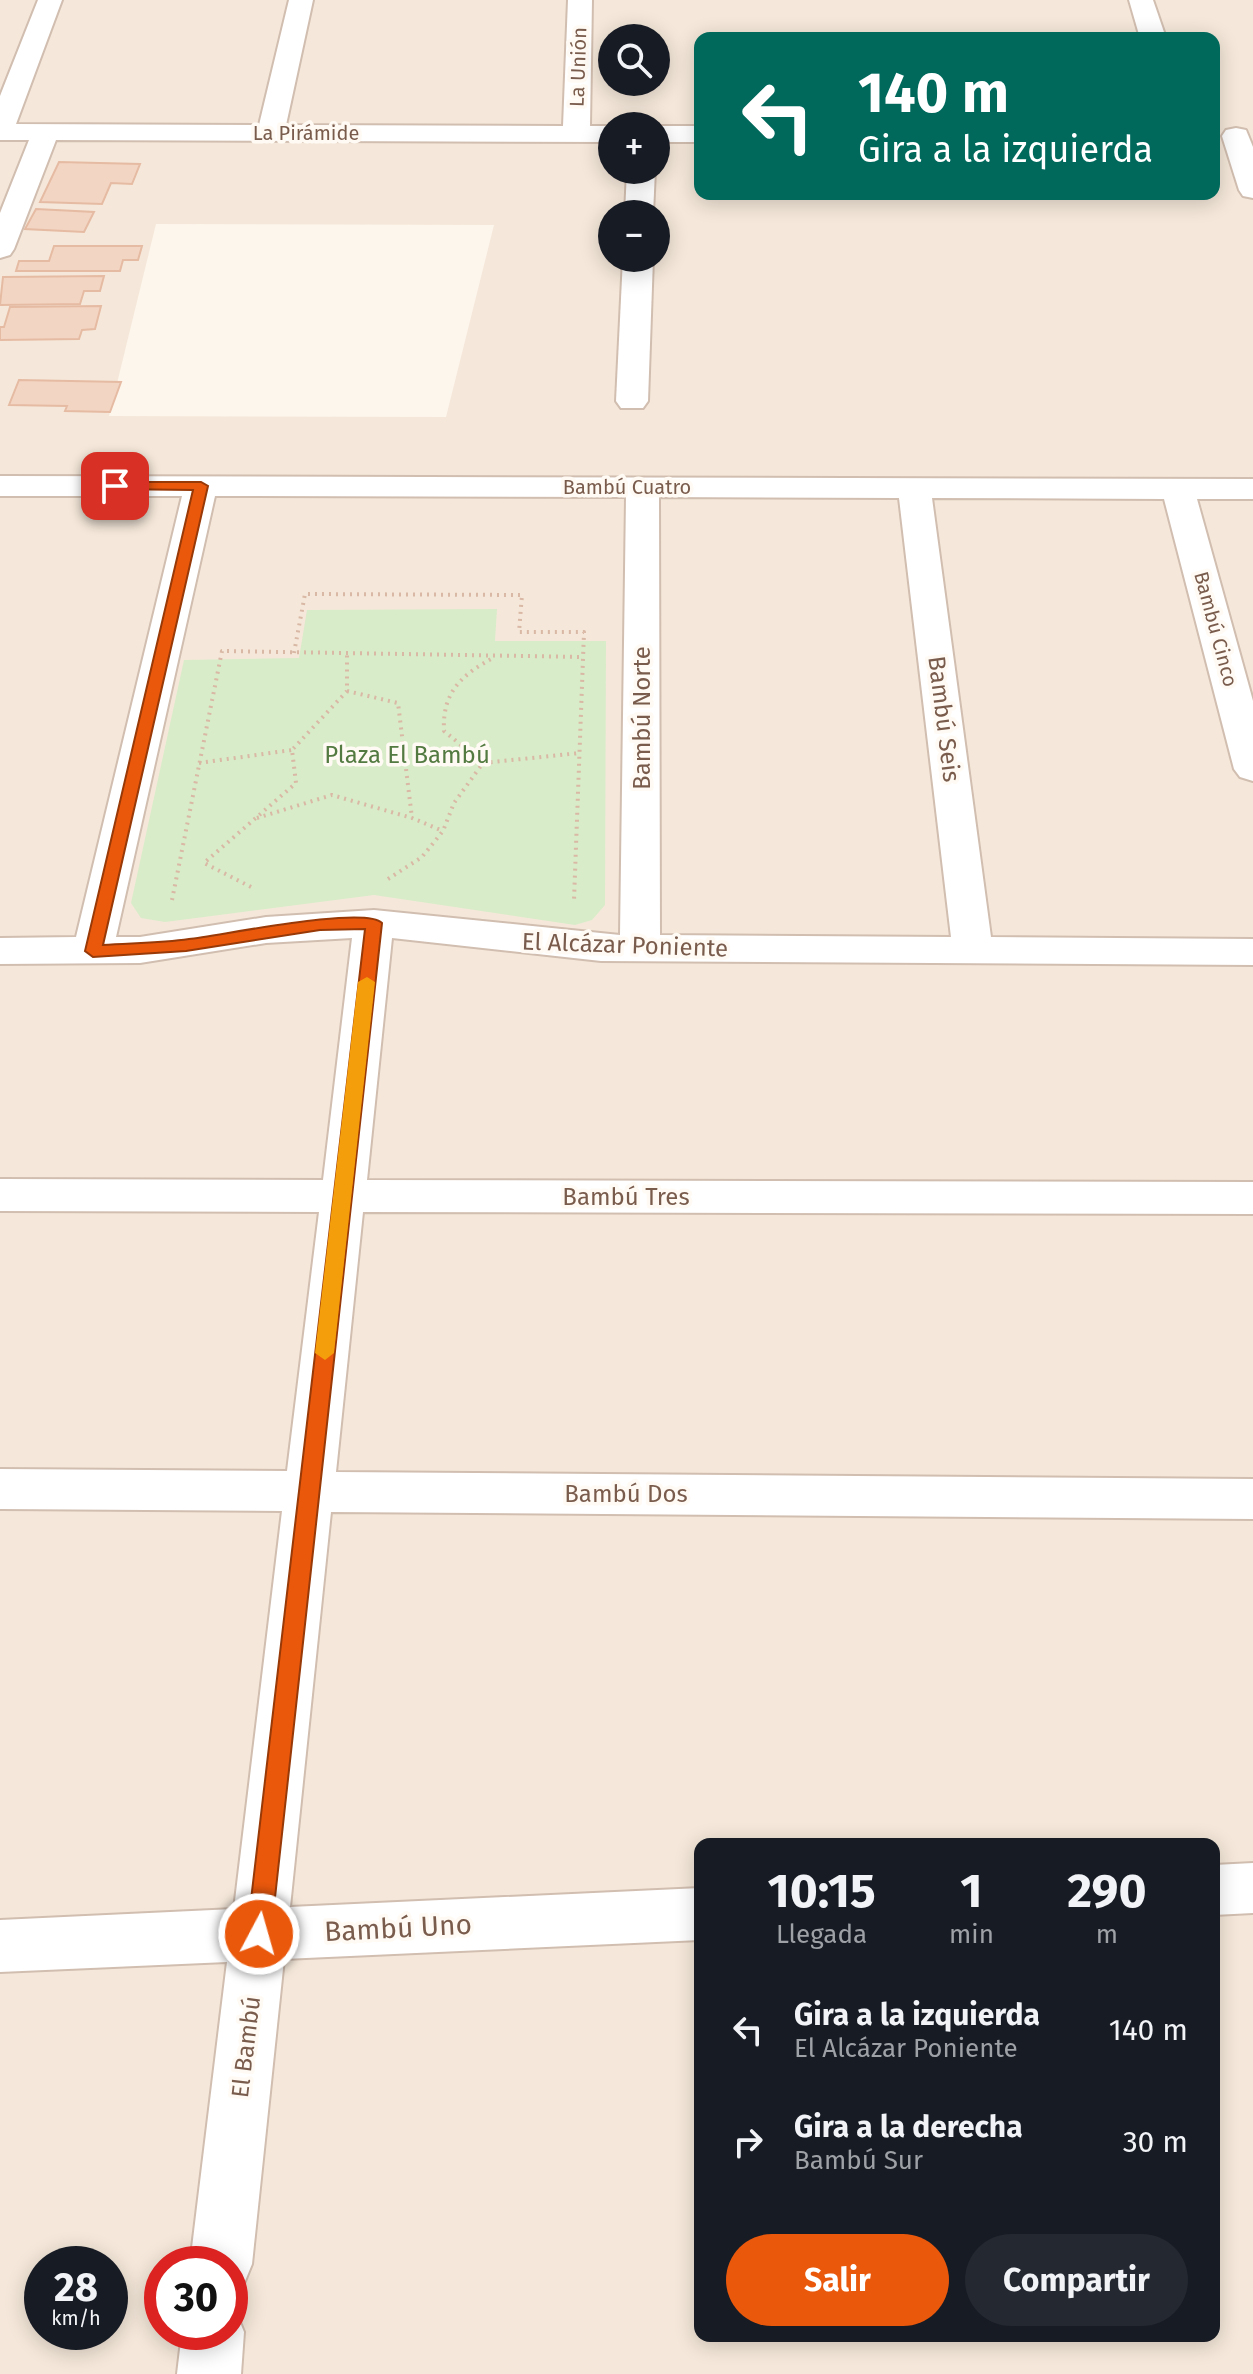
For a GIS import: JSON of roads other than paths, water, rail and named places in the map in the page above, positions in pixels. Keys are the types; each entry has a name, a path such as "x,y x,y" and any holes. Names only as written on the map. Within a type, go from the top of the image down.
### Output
{"street":[{"path":"0,131 50,0"},
{"path":"271,133 301,0"},
{"name":"La Unión","path":"576,134 580,0"},
{"path":"1141,0 1151,32"},
{"name":"La Pirámide","path":"0,131 598,134"},
{"path":"0,249 46,132"},
{"path":"670,134 694,134"},
{"path":"1234,136 1253,190"},
{"path":"632,401 637,272"},
{"name":"Bambú Cuatro","path":"0,486 1253,489"},
{"path":"93,951 201,486"},
{"name":"Bambú Norte","path":"640,949 643,487"},
{"name":"Bambú Seis","path":"914,488 973,951"},
{"name":"Bambú Cinco","path":"1178,489 1253,769"},
{"name":"El Alcázar Poniente","path":"0,951 93,951 186,945 320,924 380,902 562,946 1253,952"},
{"name":"El Bambú","path":"223,2246 342,1196 380,902"},
{"name":"Bambú Tres","path":"0,1195 1253,1198"},
{"name":"Bambú Dos","path":"0,1489 1253,1499"},
{"path":"1220,1890 1253,1888"},
{"name":"Bambú Uno","path":"0,1946 694,1914"},
{"path":"209,2374 211,2350"}],"park label":[{"name":"Plaza El Bambú","path":"407,755"}]}
